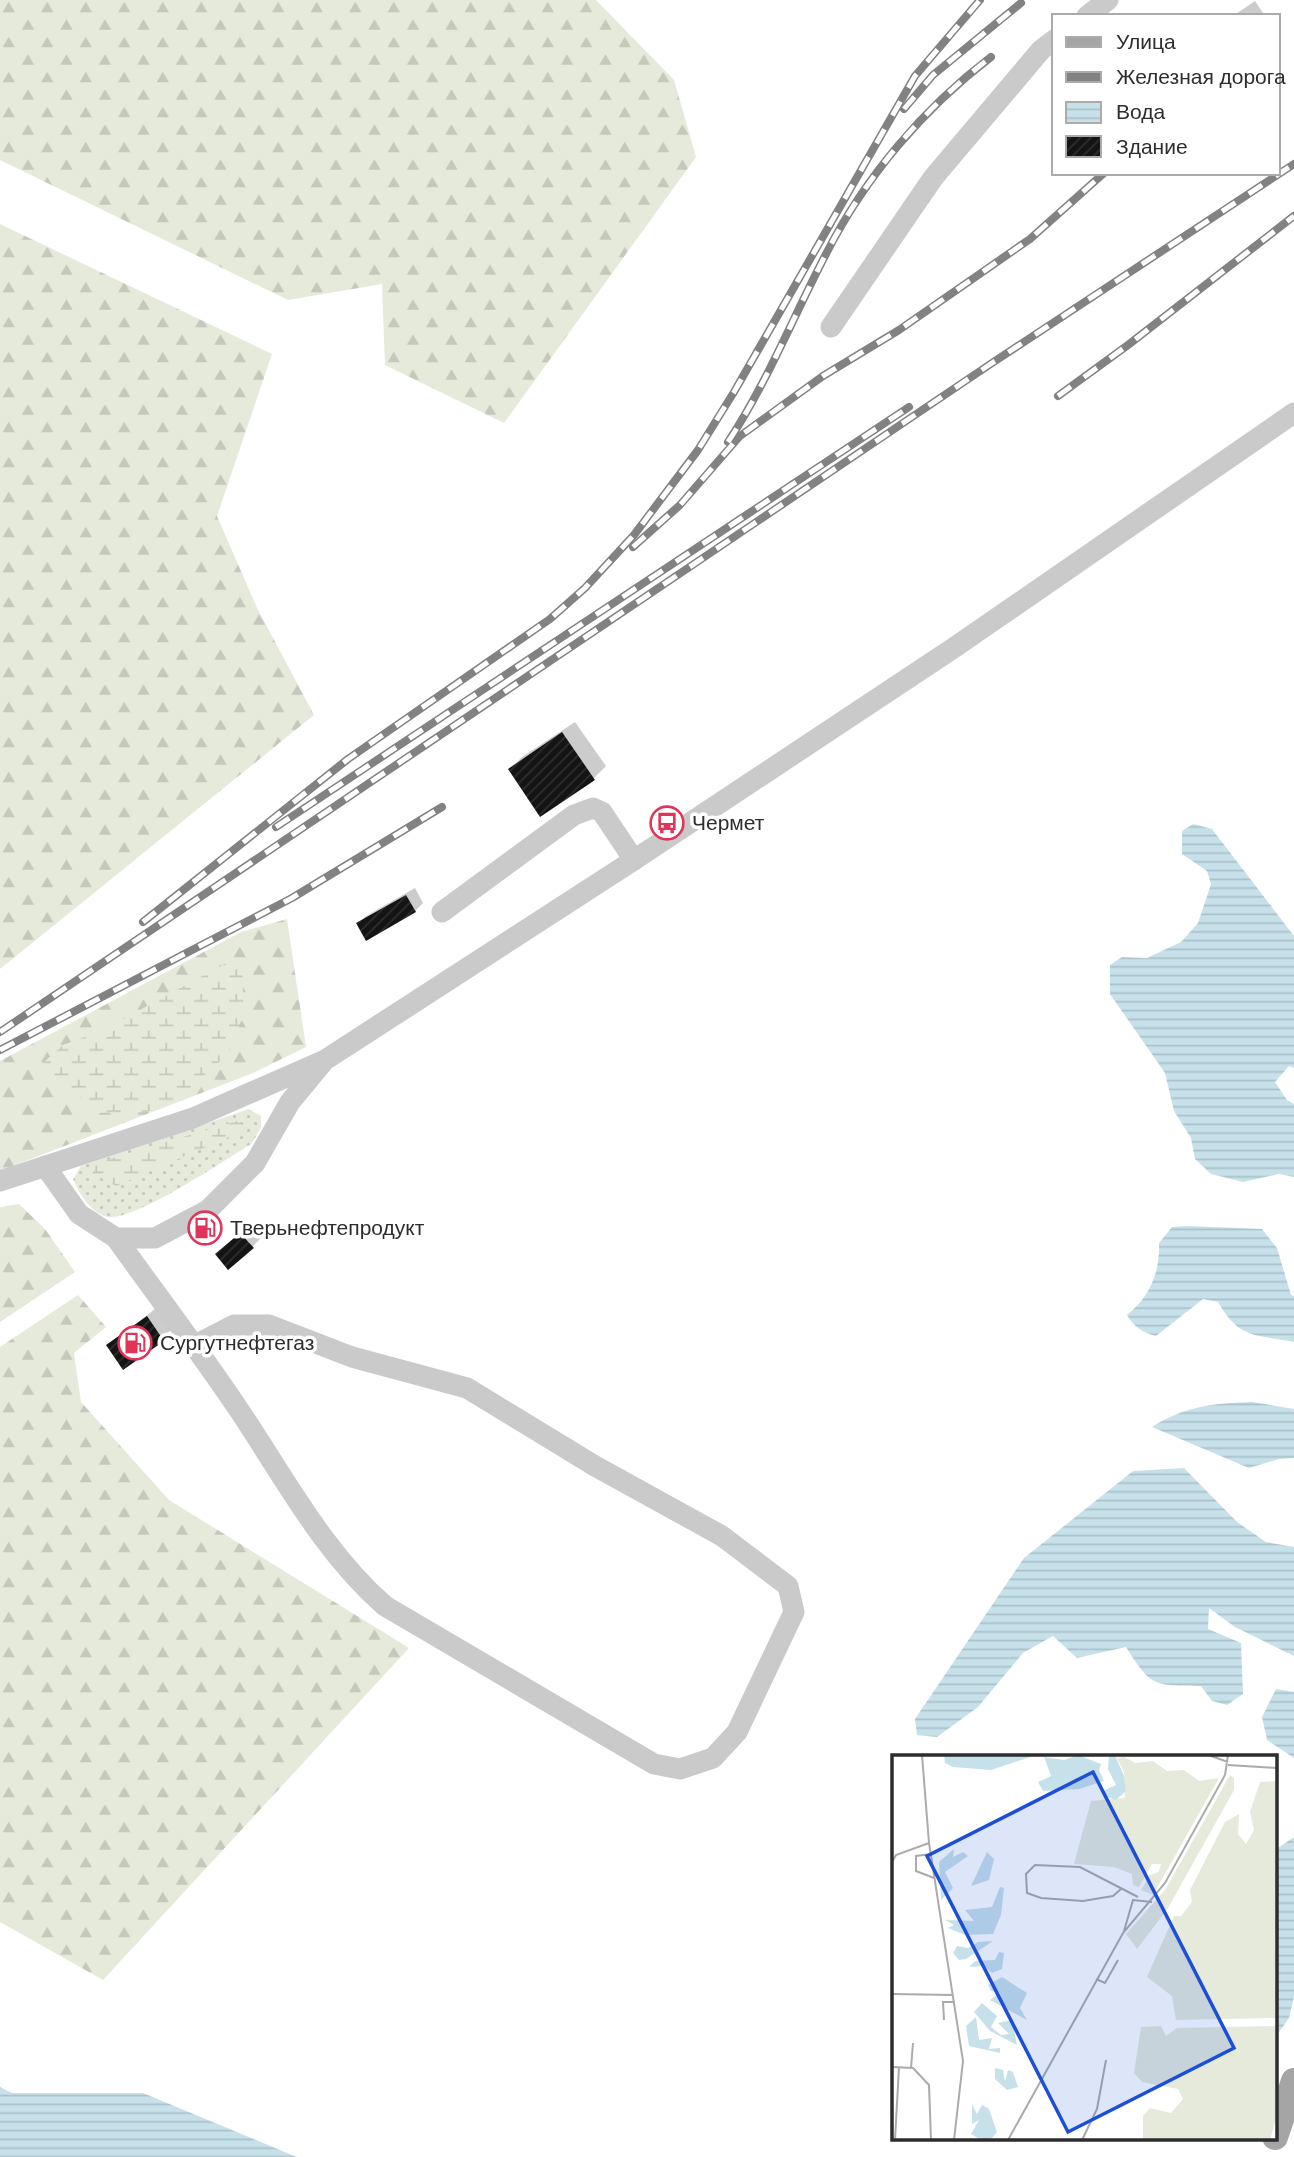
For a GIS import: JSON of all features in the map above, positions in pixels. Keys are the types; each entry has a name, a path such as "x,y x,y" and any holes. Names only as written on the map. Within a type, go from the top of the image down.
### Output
{"main road":[{"path":"1276,2134 1294,2081"},
{"path":"1268,2157 1274,2140"}],"street":[{"path":"1090,14 1108,0"},
{"path":"831,327 933,178 1041,50 1052,42"},
{"path":"0,1181 193,1118 325,1060 634,860 955,647 1294,413"},
{"path":"442,912 574,816 593,808 602,812 634,860"},
{"path":"116,1238 155,1238 208,1210 255,1163 290,1102 325,1060"},
{"path":"45,1166 79,1214 116,1238 195,1345 329,1548 356,1581 385,1606 654,1764 680,1769 713,1758 737,1732 794,1612 789,1586 722,1536 595,1466 467,1388 352,1357 269,1325 234,1325 195,1345"}],"green space":[{"path":"0,0 596,0 674,80 696,157 504,423 385,365 382,284 288,300 0,160"},
{"path":"0,224 272,354 217,516 257,608 314,715 0,969"},
{"path":"287,919 306,1047 253,1073 0,1171 0,1061 241,932"},
{"path":"230,961 242,970 244,1014 228,1054 179,1098 147,1112 91,1113 86,1100 35,1070 63,1045 101,1031"},
{"path":"249,1109 261,1116 261,1128 251,1144 180,1188 139,1209 121,1215 102,1215 86,1202 73,1179 81,1166"},
{"path":"237,1121 244,1127 243,1135 229,1137 116,1186 94,1174 94,1167 106,1160"},
{"path":"19,1204 45,1229 75,1272 0,1322 0,1207"},
{"path":"78,1295 106,1327 74,1353 81,1402 169,1500 409,1648 103,1980 0,1922 0,1347"}],"water":[{"path":"1193,824 1212,829 1294,936 1294,1068 1289,1066 1275,1082 1287,1100 1294,1104 1294,1177 1279,1174 1243,1182 1211,1174 1195,1159 1191,1138 1174,1111 1165,1073 1110,994 1110,965 1122,957 1147,958 1181,942 1198,923 1211,884 1207,871 1182,854 1182,831"},
{"path":"1172,1227 1262,1229 1277,1248 1291,1295 1294,1296 1294,1342 1259,1336 1241,1329 1218,1302 1203,1299 1156,1336 1143,1331 1132,1322 1127,1315 1142,1300 1152,1283 1158,1264 1159,1243"},
{"path":"1252,1402 1294,1409 1294,1458 1279,1459 1249,1468 1152,1427 1176,1414 1200,1407"},
{"path":"1184,1468 1237,1522 1266,1542 1294,1547 1294,1656 1235,1627 1209,1608 1208,1629 1241,1643 1243,1694 1227,1705 1212,1701 1201,1686 1155,1682 1142,1670 1126,1647 1077,1658 1053,1636 1023,1653 978,1707 937,1737 917,1735 915,1719 1024,1558 1133,1471"},
{"path":"1276,1689 1294,1692 1294,1758 1267,1740 1262,1717"},
{"path":"1294,1837 1294,1997 1289,2018 1276,2037 1276,1849"},
{"path":"0,2087 12,2093 143,2093 297,2157 0,2157"}],"building":[{"path":"562,732 595,780 540,817 508,769"},
{"path":"406,895 416,912 366,941 356,923"},
{"path":"240,1233 254,1248 228,1270 215,1254"},
{"name":"Сургутнефтегаз","path":"147,1316 164,1341 123,1370 106,1345"}],"railway":[{"path":"143,922 348,759 550,619 585,588 634,535 698,450 734,392 915,76 980,0"},
{"path":"904,109 933,75 1021,3"},
{"path":"728,442 768,373 842,224 860,197 878,171 920,122 966,77 991,57"},
{"path":"1280,173 1294,164"},
{"path":"633,547 680,505 740,436 823,376 899,330 1030,239 1102,175"},
{"path":"0,1032 992,363 1277,175"},
{"path":"1058,396 1294,216"},
{"path":"276,827 909,407"},
{"path":"0,1050 292,898 442,807"}],"place":[{"name":"Чермет","path":"667,823"},
{"name":"Тверьнефтепродукт","path":"205,1228"},
{"name":"Сургутнефтегаз","path":"135,1343"}]}
